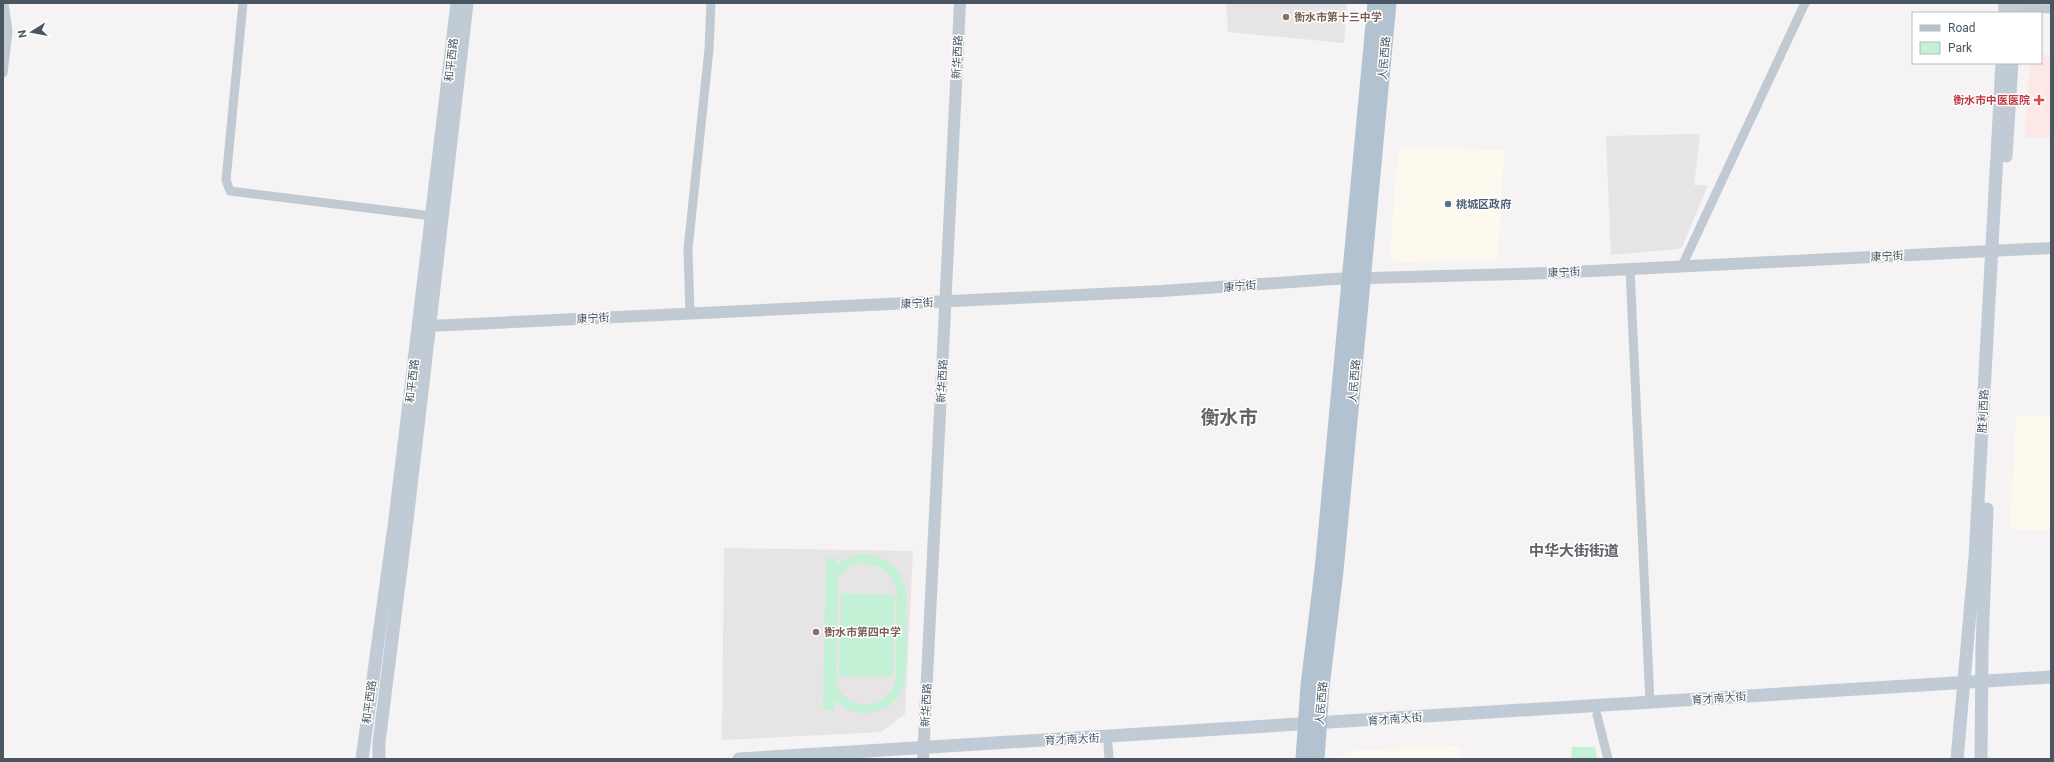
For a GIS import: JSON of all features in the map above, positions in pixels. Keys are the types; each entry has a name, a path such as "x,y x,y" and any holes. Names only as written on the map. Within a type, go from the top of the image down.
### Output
{"main road":[{"name":"和平西路","path":"362,759 395,519 457,3"},
{"name":"和平西路","path":"379,759 379,742 467,3"},
{"name":"人民西路","path":"1356,279 1375,3"},
{"name":"人民西路","path":"1303,759 1312,729 1323,562 1389,3"},
{"name":"胜利西路","path":"1981,759 1984,559 2002,64"},
{"name":"胜利西路","path":"1957,759 1975,557 1996,251 2012,64"},
{"name":"育才南大街","path":"883,759 924,754 1312,729 1597,715 1963,687 2051,677"},
{"name":"育才南大街","path":"1982,685 2051,685"},
{"name":"育才南大街","path":"739,759 924,754 1108,745 1650,703 1963,687"},
{"name":"人民西路","path":"1312,729 1317,759"}],"street":[{"path":"3,73 8,32 4,3"},
{"path":"243,3 226,180 230,191 432,216"},
{"path":"690,313 688,249 709,49 711,3"},
{"name":"新华西路","path":"924,754 960,3"},
{"path":"1682,266 1805,3"},
{"path":"2011,8 2051,9"},
{"name":"康宁街","path":"429,326 1162,291 1356,279 1630,269 2051,248"},
{"path":"1630,269 1650,703"},
{"path":"1597,715 1608,759"},
{"path":"1108,745 1109,759"}],"shaded area":[{"name":"衡水市第十三中学","path":"1226,3 1347,3 1344,43 1228,32"},
{"name":"衡水市中医医院","path":"2042,54 2051,55 2051,139 2025,137 2030,64 2042,64"},
{"path":"1700,134 1694,185 1708,185 1682,247 1678,249 1611,255 1606,136"},
{"name":"桃城区政府","path":"1464,147 1465,151 1504,150 1498,259 1401,262 1395,260 1390,256 1398,149"},
{"path":"2016,415 2051,417 2051,531 2010,529"},
{"name":"衡水市第四中学","path":"724,548 913,551 905,714 881,732 722,740"},
{"path":"1460,746 1460,759 1339,759 1348,751"}],"green space":[{"path":"859,554 867,554 889,562 899,573 906,588 906,671 902,690 897,698 887,707 868,713 858,713 852,711 843,707 834,700 834,710 823,710 826,558 836,558 837,564 847,558","holes":["865,563 880,567 888,572 897,589 896,681 891,691 876,703 867,705 858,704 842,694 836,685 838,580 846,569 856,564"]},
{"path":"841,593 895,595 893,677 839,676"},
{"path":"1572,747 1595,747 1597,759 1571,759"}],"place":[{"name":"衡水市第十三中学","path":"1286,17"},
{"name":"衡水市中医医院","path":"2039,100"},
{"name":"桃城区政府","path":"1448,204"},
{"name":"衡水市第四中学","path":"816,632"}],"district":[{"name":"衡水市","path":"1229,417"},
{"name":"中华大街街道","path":"1574,551"}]}
